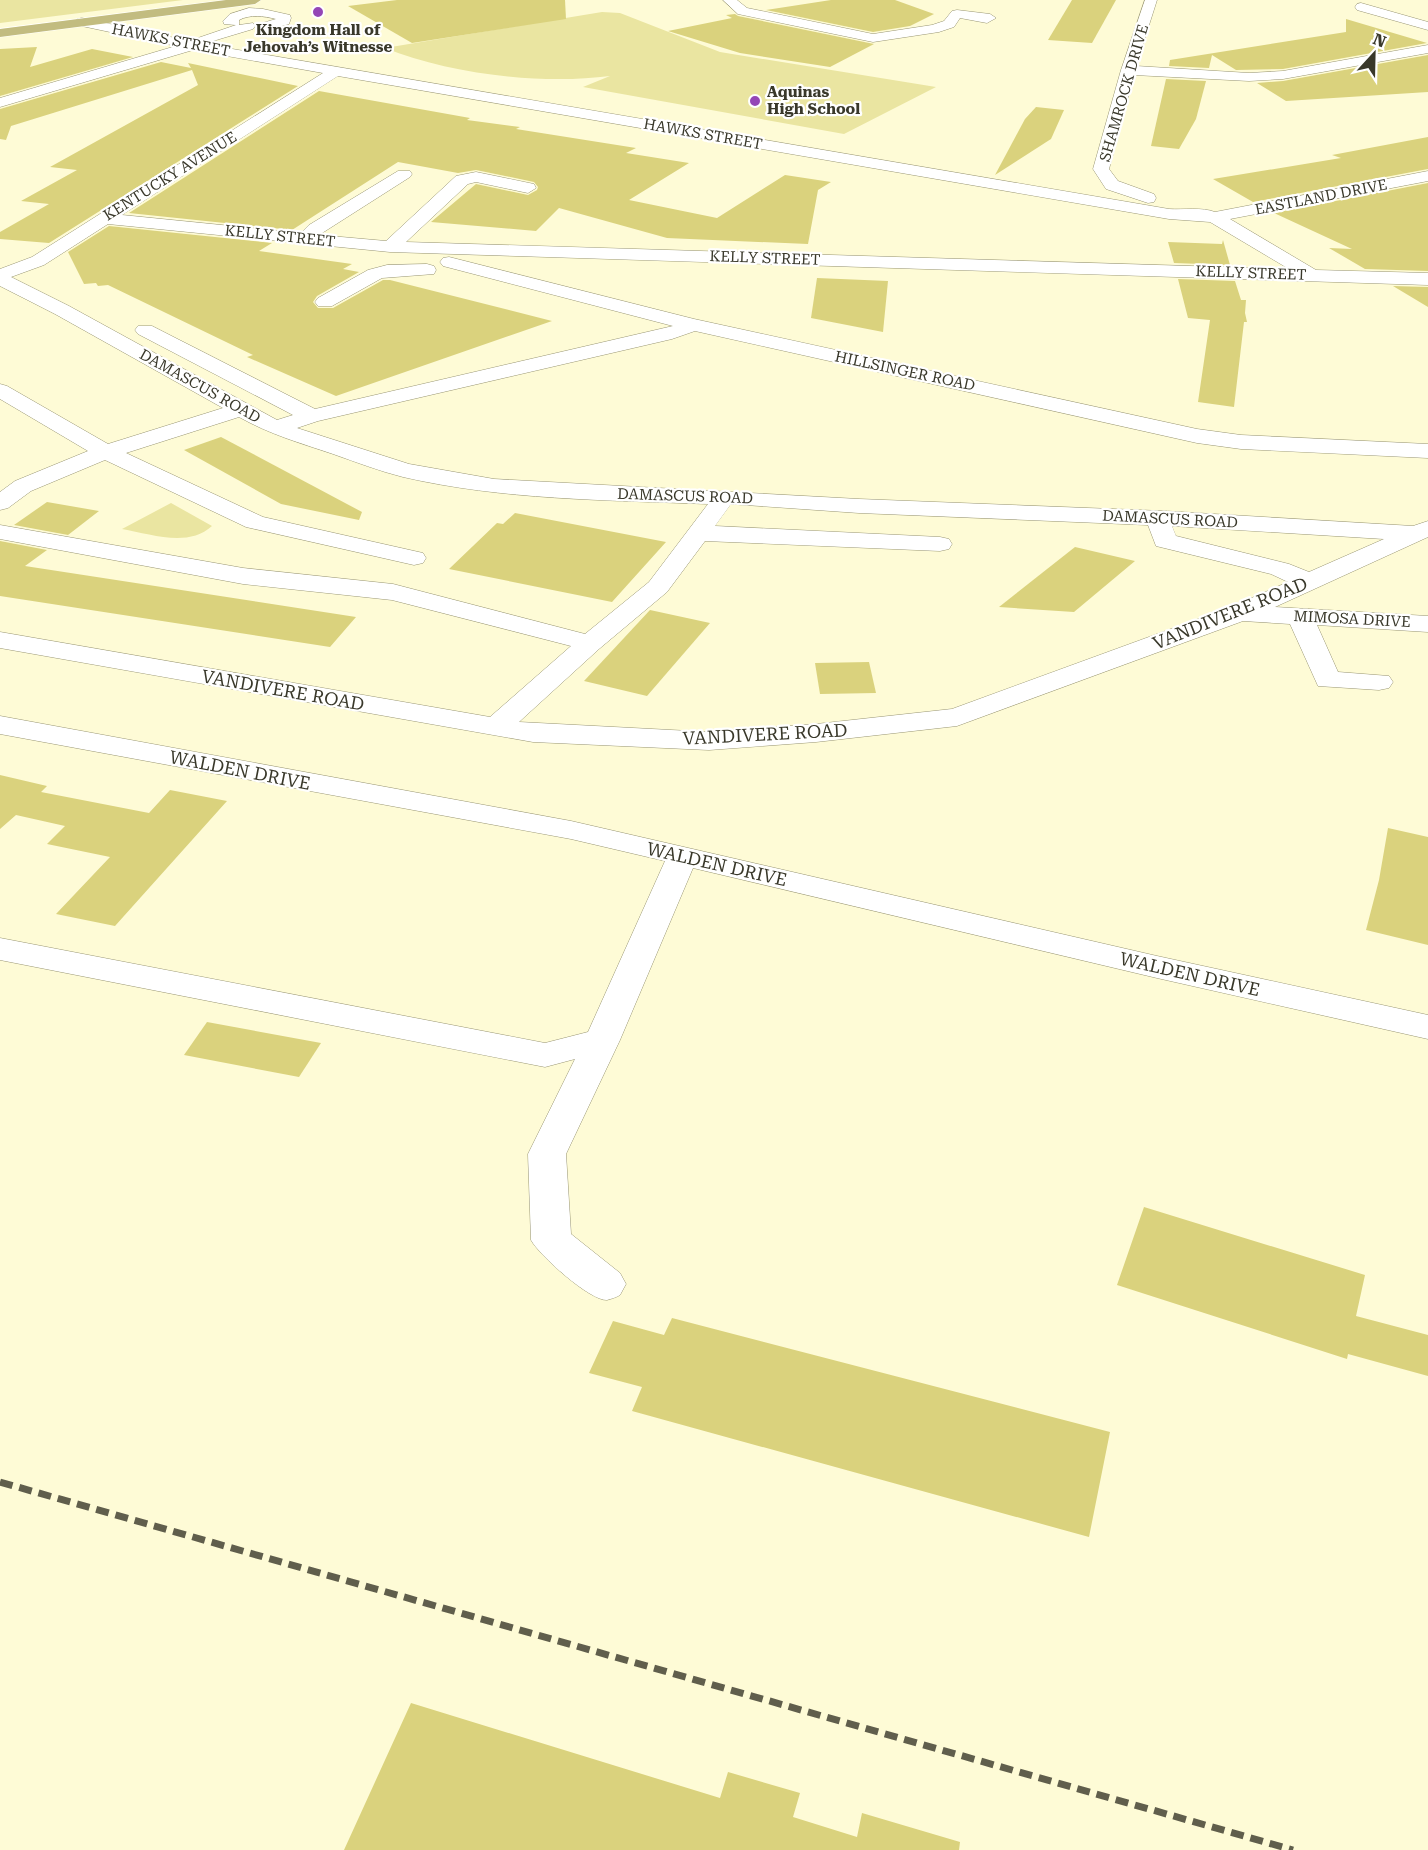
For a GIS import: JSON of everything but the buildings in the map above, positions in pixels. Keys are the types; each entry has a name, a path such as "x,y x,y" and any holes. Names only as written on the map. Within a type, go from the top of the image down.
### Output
{"main road":[{"path":"0,33 255,0"}],"street":[{"path":"731,1 752,0"},
{"name":"SHAMROCK DRIVE","path":"1151,0 1128,70 1101,169 1112,185 1137,196 1214,217"},
{"path":"731,1 743,11 873,38 934,29 949,24 957,14 988,19"},
{"path":"1361,7 1428,26"},
{"path":"0,103 192,46 198,41 248,26 229,21 243,13 260,12 285,18 284,21 264,27"},
{"name":"HAWKS STREET","path":"82,22 192,46 336,71 1169,214 1214,217 1311,274"},
{"path":"1128,70 1283,75 1428,49"},
{"name":"KENTUCKY AVENUE","path":"0,275 38,261 336,71"},
{"path":"306,238 315,229 404,174"},
{"name":"EASTLAND DRIVE","path":"1214,217 1428,176"},
{"path":"390,247 462,180 476,177 528,188"},
{"path":"1073,197 1093,194 1112,185"},
{"name":"KELLY STREET","path":"103,218 390,247 1428,279"},
{"name":"HILLSINGER ROAD","path":"390,247 432,264 693,325 1197,436 1241,442 1428,451"},
{"path":"325,302 375,273 432,264 672,333"},
{"name":"DAMASCUS ROAD","path":"0,279 160,363 275,428 404,470 449,479 494,486 592,493 724,497 860,506 1421,530"},
{"path":"62,310 91,305"},
{"path":"129,322 312,416"},
{"path":"275,428 312,416 672,333 693,325"},
{"path":"160,363 192,354"},
{"path":"0,390 106,453 255,522 414,558"},
{"path":"0,503 23,486 106,453 243,409"},
{"path":"496,727 590,643 658,587 724,497"},
{"path":"1158,518 1165,541 1280,569 1308,581"},
{"name":"VANDIVERE ROAD","path":"0,640 533,733 708,741 816,733 957,717 1240,613 1421,530"},
{"path":"0,532 243,576 393,592 590,643"},
{"path":"699,533 940,544"},
{"name":"MIMOSA DRIVE","path":"1240,613 1428,624"},
{"path":"1300,616 1328,680 1379,682"},
{"name":"WALDEN DRIVE","path":"0,725 571,830 1157,967 1428,1027"},
{"path":"606,1284 551,1240 547,1154 602,1040 683,856"},
{"path":"0,949 545,1054 602,1040"}],"shaded area":[{"path":"0,0 183,0 0,23"},
{"path":"602,12 620,13 720,52 936,87 844,134 583,87 610,76 555,79 496,75 437,65 385,48"},
{"path":"171,503 212,526 202,533 181,538 169,538 122,529"}],"railway":[{"path":"0,1482 1293,1850"}],"place":[{"name":"Kingdom Hall of Jehovah’s Witnesse","path":"318,12"},
{"name":"Aquinas High School","path":"755,101"}]}
